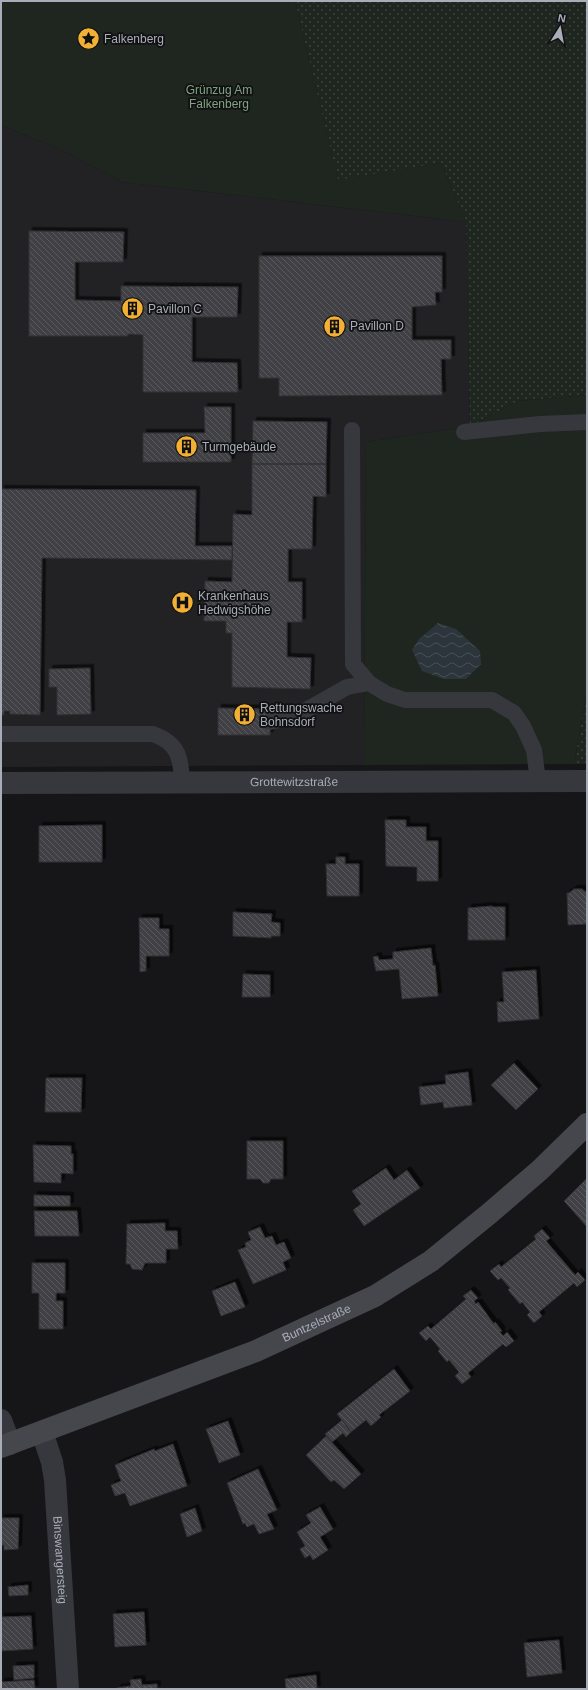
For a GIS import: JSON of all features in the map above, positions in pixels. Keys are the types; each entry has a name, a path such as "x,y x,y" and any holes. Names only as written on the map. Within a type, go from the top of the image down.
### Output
{"street":[{"name":"Grottewitzstraße","path":"1,783 587,781"},
{"name":"Buntzelstraße","path":"6,1446 256,1351 375,1296 443,1252 540,1170 587,1124"},
{"path":"1,1420 6,1446"},
{"name":"Binswangersteig","path":"42,1432 52,1462 55,1480 68,1689"}],"lane":[{"path":"464,432 540,424 587,422"},
{"path":"352,430 353,664 369,683 387,694 405,700 492,700 514,713 523,726 534,750 538,781"},
{"path":"270,722 294,717 347,686 369,683"},
{"path":"1,734 153,734 166,739 177,753 182,768 182,782"}],"shaded area":[{"name":"Krankenhaus Hedwigshöhe","path":"1,125 64,151 122,182 466,222 470,426 366,442 364,765 1,767"}],"green space":[{"name":"Grünzug Am Falkenberg","path":"1,1 295,1 338,180 441,163 466,222 122,182 64,151 1,125"},
{"path":"295,1 587,1 587,395 518,401 470,426 466,222 441,163 338,181"},
{"path":"587,395 587,692 574,764 364,765 366,442 470,426 518,401"},
{"path":"587,692 587,764 574,764"}],"water":[{"path":"438,623 456,629 480,651 481,664 466,679 444,679 422,671 412,650 419,639"}],"building":[{"name":"Pavillon C","path":"29,231 124,232 123,262 75,262 75,300 121,301 121,286 238,287 237,317 192,317 192,362 237,363 238,392 143,392 143,335 29,336"},
{"name":"Pavillon D","path":"259,256 442,256 442,292 435,292 436,305 412,307 412,340 451,340 451,359 441,359 442,395 279,396 279,378 259,378"},
{"name":"Turmgebäude","path":"204,407 231,407 231,462 143,462 143,433 205,433"},
{"path":"253,421 327,422 326,464 252,464"},
{"path":"252,464 326,464 326,497 313,496 312,549 288,549 288,582 302,582 302,622 287,622 287,657 311,658 310,689 232,687 232,633 226,633 226,621 204,621 205,581 232,582 233,514 252,515"},
{"path":"1,489 196,490 195,546 232,546 232,560 42,558 40,715 10,714 10,711 4,711 4,715 1,715"},
{"path":"90,668 91,714 57,715 57,687 49,687 49,669"},
{"name":"Rettungswache Bohnsdorf","path":"218,708 270,709 270,735 218,735"},
{"path":"385,820 406,820 406,827 426,827 426,841 438,841 438,881 417,881 417,867 386,866"},
{"path":"102,825 102,862 39,862 39,826"},
{"path":"336,857 345,857 345,864 359,864 359,896 327,896 326,864 336,864"},
{"path":"574,889 582,889 587,893 587,924 568,925 567,893"},
{"path":"492,906 505,907 505,940 468,940 468,908"},
{"path":"233,912 272,914 271,922 280,923 280,936 271,936 271,938 233,936"},
{"path":"139,918 159,918 159,929 169,929 169,956 146,956 146,971 140,972"},
{"path":"431,948 433,966 435,965 438,996 402,999 399,969 376,971 373,957 378,956 379,960 393,959 393,952"},
{"path":"536,970 539,1019 498,1022 497,1002 504,1002 502,972"},
{"path":"243,974 270,975 270,997 242,997"},
{"path":"514,1063 538,1089 516,1110 491,1085"},
{"path":"468,1072 472,1105 444,1108 443,1102 421,1105 419,1087 446,1084 445,1075"},
{"path":"46,1078 82,1078 81,1112 45,1112"},
{"path":"247,1141 283,1141 283,1179 271,1179 269,1183 263,1183 260,1179 247,1179"},
{"path":"33,1145 71,1146 71,1154 73,1154 73,1174 61,1173 61,1183 34,1182"},
{"path":"386,1168 394,1180 407,1170 420,1188 364,1226 353,1210 361,1204 352,1191"},
{"path":"587,1178 587,1227 564,1201"},
{"path":"34,1195 70,1196 70,1206 34,1206"},
{"path":"34,1211 77,1211 79,1236 35,1236"},
{"path":"165,1223 165,1231 177,1231 178,1249 166,1249 166,1263 145,1263 142,1270 132,1269 130,1264 126,1264 127,1224"},
{"path":"260,1227 265,1238 272,1236 276,1245 284,1242 291,1258 283,1262 286,1270 253,1284 238,1250 246,1247 245,1243 251,1240 248,1232"},
{"path":"542,1229 550,1238 546,1241 575,1275 578,1272 585,1280 577,1287 574,1283 539,1312 542,1316 534,1323 527,1315 530,1312 522,1302 520,1304 508,1290 510,1288 501,1278 498,1280 490,1271 499,1264 501,1267 536,1239 534,1236"},
{"path":"32,1263 65,1263 65,1293 56,1293 56,1301 63,1301 63,1329 39,1329 39,1293 32,1293"},
{"path":"235,1282 245,1307 221,1316 212,1291"},
{"path":"471,1290 478,1298 474,1301 476,1304 478,1302 494,1324 495,1322 502,1331 500,1332 503,1336 507,1332 514,1341 506,1347 503,1344 468,1373 471,1377 462,1384 455,1376 459,1372 449,1360 447,1362 438,1351 440,1349 430,1337 426,1341 419,1333 428,1326 431,1329 466,1299 463,1296"},
{"path":"394,1369 410,1391 379,1415 381,1417 371,1426 366,1420 351,1432 337,1414"},
{"path":"342,1420 351,1432 346,1437 343,1433 332,1442 325,1434"},
{"path":"228,1421 240,1455 219,1463 206,1429"},
{"path":"326,1436 361,1474 344,1489 334,1480 331,1482 306,1455"},
{"path":"173,1444 187,1486 130,1506 125,1493 115,1496 111,1485 121,1481 115,1465 154,1449 155,1451"},
{"path":"258,1469 277,1510 267,1514 274,1529 259,1534 254,1524 247,1527 245,1523 243,1524 227,1483"},
{"path":"320,1507 333,1529 320,1537 328,1550 313,1560 310,1555 305,1558 300,1549 305,1546 297,1532 311,1523 306,1515"},
{"path":"195,1508 202,1531 187,1537 180,1514"},
{"path":"1,1518 19,1518 18,1549 4,1550 4,1545 1,1545"},
{"path":"28,1585 28,1595 9,1596 8,1587"},
{"path":"144,1612 146,1645 115,1647 113,1614"},
{"path":"31,1616 33,1649 1,1651 1,1617"},
{"path":"559,1640 562,1673 527,1677 524,1643"},
{"path":"34,1665 34,1678 14,1680 13,1666"},
{"path":"316,1675 317,1689 286,1689 285,1679"},
{"path":"141,1679 142,1685 157,1684 157,1689 117,1689 131,1686 130,1680"},
{"path":"34,1680 35,1689 1,1689 1,1682"}],"place":[{"name":"Falkenberg","path":"88,39"},
{"name":"Pavillon C","path":"133,309"},
{"name":"Pavillon D","path":"335,326"},
{"name":"Turmgebäude","path":"187,447"},
{"name":"Krankenhaus Hedwigshöhe","path":"183,603"},
{"name":"Rettungswache Bohnsdorf","path":"244,715"}]}
